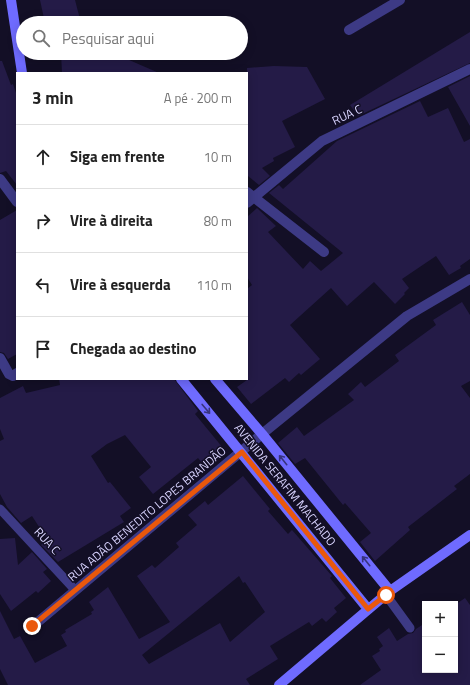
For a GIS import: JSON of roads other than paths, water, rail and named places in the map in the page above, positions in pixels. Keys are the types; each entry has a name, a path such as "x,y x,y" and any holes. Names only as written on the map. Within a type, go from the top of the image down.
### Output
{"street":[{"path":"11,0 16,33"},
{"path":"349,30 400,0"},
{"path":"20,60 22,72"},
{"name":"RUA C","path":"249,198 322,141 470,69"},
{"path":"0,179 16,201"},
{"path":"249,198 324,252"},
{"name":"RUA ADÃO BENEDITO LOPES BRANDÃO","path":"32,626 262,434 407,316 470,279"},
{"path":"0,359 9,374 12,376 16,374"},
{"name":"AVENIDA SERAFIM MACHADO","path":"182,380 242,452 368,609"},
{"name":"AVENIDA SERAFIM MACHADO","path":"215,380 262,434 388,593"},
{"path":"279,685 388,593 470,535"}],"lane":[{"name":"RUA C","path":"0,509 75,590"},
{"path":"388,593 410,628"}]}
